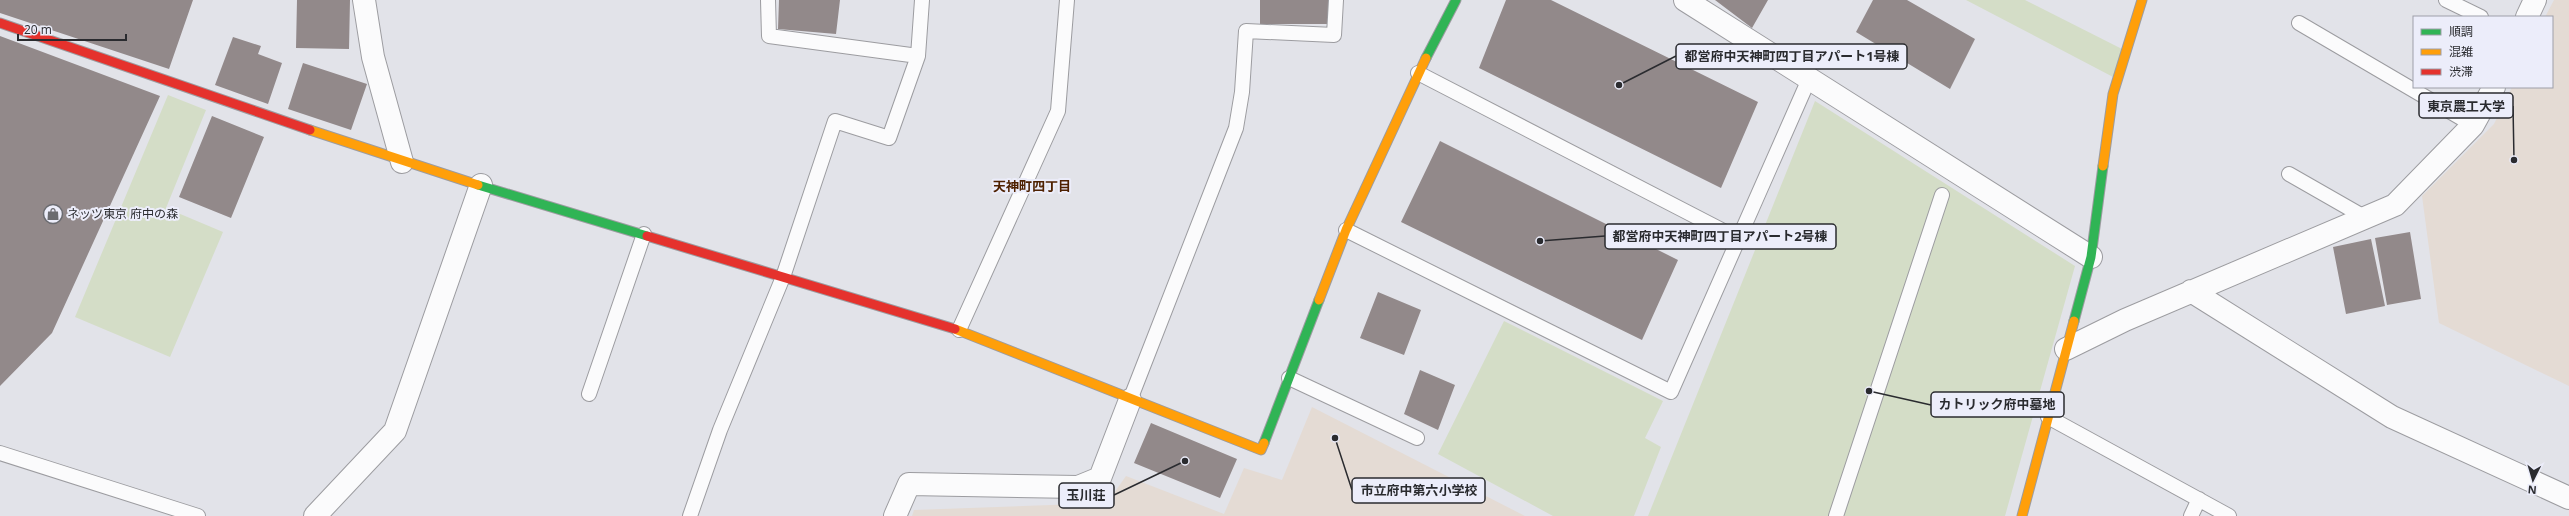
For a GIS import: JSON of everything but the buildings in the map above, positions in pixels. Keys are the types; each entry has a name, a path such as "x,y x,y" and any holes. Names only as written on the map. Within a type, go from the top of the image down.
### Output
{"street":[{"path":"364,0 373,57 402,162"},
{"path":"0,23 402,162 959,330 1130,400 1262,450 1346,230 1418,73 1456,0"},
{"path":"1685,0 2091,257"},
{"path":"2022,516 2091,257 2113,94 2142,0"},
{"path":"2527,16 2535,0"},
{"path":"2066,349 2125,320 2191,291 2395,205 2479,118 2494,88"},
{"path":"315,516 395,431 481,185"},
{"path":"2191,291 2392,417 2569,498"},
{"path":"895,516 909,484 1078,487 1100,478 1130,400"}],"lane":[{"path":"768,0 769,36 918,56"},
{"path":"690,516 720,430 783,277 835,120 889,138 918,56 922,0"},
{"path":"959,330 1058,111 1067,0"},
{"path":"1130,400 1236,128 1242,92 1246,31 1334,35 1336,0"},
{"path":"2446,0 2479,16"},
{"path":"2298,22 2473,125"},
{"path":"1418,73 1739,238"},
{"path":"1346,230 1672,392 1809,79"},
{"path":"2289,174 2366,218"},
{"path":"1836,516 1942,195"},
{"path":"590,394 644,234"},
{"path":"1289,378 1416,438"},
{"path":"2048,417 2229,516"},
{"path":"0,453 198,516"},
{"path":"2191,516 2199,499"}],"shaded area":[{"path":"2554,0 2569,0 2569,386 2439,323 2422,196 2494,124 2512,88 2553,88 2553,16 2546,16"},
{"path":"1312,407 1525,516 912,516 914,510 1107,503 1126,476 1224,514 1244,468 1282,480"}],"green space":[{"path":"1966,0 2025,0 2124,50 2115,78"},
{"path":"168,95 206,110 166,208 223,232 170,357 75,317"},
{"path":"1815,101 2075,266 2005,516 1648,516"},
{"path":"1504,321 1663,401 1645,438 1661,447 1634,516 1553,516 1438,454"}],"traffic: fast":[{"path":"1426,58 1456,0"},
{"path":"2074,321 2091,257 2103,166"},
{"path":"478,185 647,236"},
{"path":"1264,443 1319,300"}],"traffic: slow":[{"path":"2103,166 2113,94 2142,0"},
{"path":"1319,300 1346,230 1426,58"},
{"path":"310,130 478,185"},
{"path":"2022,516 2074,321"},
{"path":"955,329 1261,450 1264,443"}],"traffic: jam":[{"path":"0,23 310,130"},
{"path":"647,236 955,329"}],"place":[{"name":"都営府中天神町四丁目アパート1号棟","path":"1619,85"},
{"name":"東京農工大学","path":"2514,160"},
{"name":"ネッツ東京 府中の森","path":"53,214"},
{"name":"都営府中天神町四丁目アパート2号棟","path":"1540,241"},
{"name":"カトリック府中墓地","path":"1869,391"},
{"name":"市立府中第六小学校","path":"1335,438"},
{"name":"玉川荘","path":"1185,461"}],"district":[{"name":"天神町四丁目","path":"1032,186"}]}
